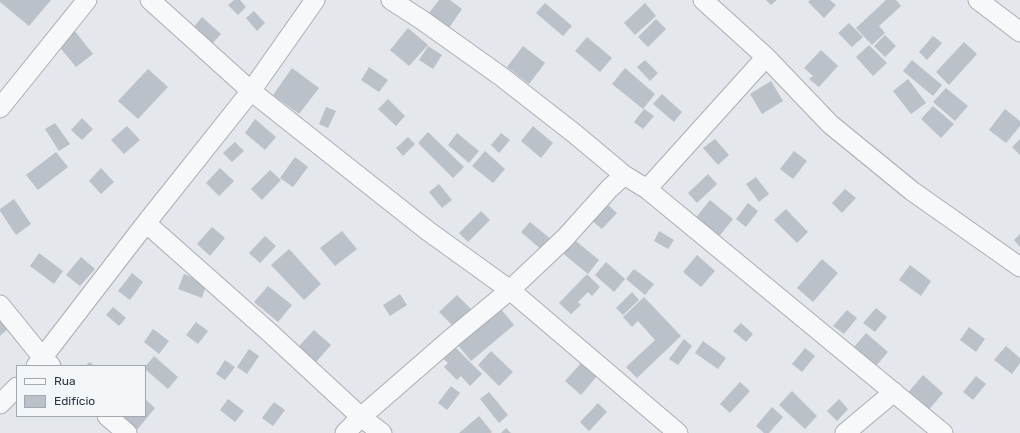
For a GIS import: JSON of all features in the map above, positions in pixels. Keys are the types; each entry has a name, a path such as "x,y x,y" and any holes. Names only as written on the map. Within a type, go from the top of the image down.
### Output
{"street":[{"path":"0,108 87,0"},
{"path":"150,0 251,91 428,231 510,290 678,433"},
{"path":"0,305 43,364 146,223 251,91 315,0"},
{"path":"391,0 422,20 502,77 575,134 624,175 647,189 943,433"},
{"path":"703,0 766,57 830,124 906,186 1020,267"},
{"path":"978,0 1020,32"},
{"path":"647,189 766,57"},
{"path":"345,433 361,417 452,337 510,290 565,238 609,189 624,175"},
{"path":"146,223 361,417 382,433"},
{"path":"0,404 16,387"},
{"path":"845,433 894,392"},
{"path":"108,417 126,433"}],"building":[{"path":"0,0 51,0 29,26 0,2"},
{"path":"234,0 240,0 246,7 238,15 228,5"},
{"path":"439,0 450,0 462,9 449,28 429,13"},
{"path":"766,0 777,0 771,5"},
{"path":"810,0 830,0 836,5 824,18 808,2"},
{"path":"886,0 896,0 901,6 879,26 885,33 872,45 856,28"},
{"path":"545,3 572,26 563,36 536,13"},
{"path":"645,3 656,16 635,35 624,23"},
{"path":"254,11 265,23 257,31 246,18"},
{"path":"202,17 221,34 211,45 192,29"},
{"path":"656,19 666,29 648,47 638,37"},
{"path":"849,23 863,37 852,47 838,33"},
{"path":"408,28 428,45 409,66 390,50"},
{"path":"74,30 93,54 76,67 57,44"},
{"path":"885,35 896,46 885,57 874,46"},
{"path":"933,36 942,43 927,60 919,52"},
{"path":"587,37 612,58 600,72 575,51"},
{"path":"964,42 977,54 949,85 936,72"},
{"path":"869,45 887,63 873,76 856,57"},
{"path":"428,46 442,55 433,69 419,60"},
{"path":"523,46 545,63 529,84 507,67"},
{"path":"821,50 838,66 819,87 809,79 813,76 804,68"},
{"path":"645,60 658,73 650,81 637,67"},
{"path":"912,60 942,85 933,96 903,71"},
{"path":"369,67 388,80 379,92 361,80"},
{"path":"292,68 319,88 299,114 273,95"},
{"path":"625,68 655,94 643,109 612,84"},
{"path":"148,69 168,87 138,119 118,101"},
{"path":"908,79 926,103 911,114 893,91"},
{"path":"771,81 783,101 762,114 750,94"},
{"path":"946,88 968,106 955,121 933,102"},
{"path":"662,94 682,112 674,122 653,104"},
{"path":"388,99 405,116 396,126 378,109"},
{"path":"933,106 954,124 941,138 921,119"},
{"path":"326,107 336,111 328,128 319,124"},
{"path":"644,109 654,116 643,129 634,122"},
{"path":"1005,109 1020,121 1020,126 1006,143 989,130"},
{"path":"82,118 93,129 82,140 71,130"},
{"path":"255,119 276,137 265,150 245,133"},
{"path":"55,123 70,144 59,151 45,129"},
{"path":"127,126 140,140 124,154 111,140"},
{"path":"533,126 553,143 541,158 521,141"},
{"path":"428,132 464,167 453,178 418,143"},
{"path":"457,133 479,151 469,163 448,145"},
{"path":"501,133 510,140 499,153 491,145"},
{"path":"408,137 415,144 403,156 396,148"},
{"path":"715,139 729,155 718,165 703,148"},
{"path":"1020,139 1020,155 1012,147"},
{"path":"235,142 244,151 232,162 223,153"},
{"path":"485,151 505,169 493,183 472,166"},
{"path":"794,151 807,161 793,179 780,169"},
{"path":"56,152 68,167 38,190 26,175"},
{"path":"295,157 308,167 293,187 280,178"},
{"path":"101,168 114,182 101,194 89,181"},
{"path":"220,168 234,181 219,196 206,183"},
{"path":"270,170 281,180 262,200 251,189"},
{"path":"708,174 717,184 697,203 688,193"},
{"path":"756,177 769,194 759,202 746,184"},
{"path":"439,184 452,200 442,208 429,192"},
{"path":"845,189 856,198 842,213 832,203"},
{"path":"14,199 31,224 16,235 0,211 0,209"},
{"path":"710,200 733,219 717,239 694,220"},
{"path":"606,203 617,213 602,229 591,220"},
{"path":"748,203 758,211 746,227 736,219"},
{"path":"786,209 808,232 797,243 774,220"},
{"path":"481,211 490,220 468,242 459,233"},
{"path":"530,222 552,240 543,251 521,232"},
{"path":"212,227 225,238 210,256 197,244"},
{"path":"342,231 357,249 335,266 320,248"},
{"path":"659,231 674,240 668,249 654,241"},
{"path":"1020,234 1020,247 1014,240"},
{"path":"265,236 276,246 260,263 249,253"},
{"path":"571,237 599,260 588,274 560,251"},
{"path":"289,249 321,284 304,300 271,265"},
{"path":"39,253 63,271 54,284 30,266"},
{"path":"697,255 715,271 701,287 683,272"},
{"path":"81,257 95,269 80,286 66,275"},
{"path":"822,259 838,273 813,302 797,288"},
{"path":"606,262 625,279 614,292 595,275"},
{"path":"910,265 931,281 921,296 899,280"},
{"path":"634,269 654,284 645,295 626,279"},
{"path":"132,273 143,282 130,300 118,291"},
{"path":"184,274 207,283 202,298 178,289"},
{"path":"587,274 600,287 592,296 588,292 578,302 581,305 571,314 559,303"},
{"path":"268,286 292,305 278,322 254,302"},
{"path":"632,292 639,300 623,315 616,308"},
{"path":"400,294 407,305 390,316 383,305"},
{"path":"457,295 472,310 455,328 439,312"},
{"path":"644,297 681,336 637,378 626,367 655,340 638,321 632,327 623,317"},
{"path":"113,307 126,318 119,326 106,315"},
{"path":"500,308 514,325 471,361 457,344"},
{"path":"876,308 887,317 875,332 863,323"},
{"path":"847,310 857,318 844,334 833,326"},
{"path":"0,314 11,326 0,336"},
{"path":"196,322 208,331 198,344 186,335"},
{"path":"741,323 753,334 746,342 733,331"},
{"path":"969,327 985,339 976,352 960,340"},
{"path":"153,329 169,341 159,354 144,342"},
{"path":"314,330 331,345 316,362 299,346"},
{"path":"866,333 888,352 875,367 853,348"},
{"path":"684,339 692,346 678,365 669,359"},
{"path":"703,341 726,358 718,369 695,353"},
{"path":"452,344 482,374 470,386 461,376 457,380 444,367 448,363 440,356"},
{"path":"1006,346 1020,358 1020,363 1012,374 994,360"},
{"path":"805,348 815,356 802,372 792,364"},
{"path":"249,349 259,356 247,374 237,367"},
{"path":"491,351 513,372 499,386 478,365"},
{"path":"154,356 178,377 168,389 146,370 146,366"},
{"path":"225,360 235,367 225,380 216,374"},
{"path":"90,362 93,365 86,365"},
{"path":"581,363 597,376 581,395 565,381"},
{"path":"923,375 943,393 927,412 906,395"},
{"path":"976,376 986,384 973,400 963,392"},
{"path":"740,382 750,391 730,413 720,404"},
{"path":"451,386 460,393 447,410 438,403"},
{"path":"792,391 817,416 805,429 779,405"},
{"path":"489,392 508,415 499,423 480,399"},
{"path":"228,399 244,411 235,422 220,410"},
{"path":"839,399 848,409 837,421 827,411"},
{"path":"146,400 155,408 137,430 122,417 146,417"},
{"path":"274,402 285,410 273,426 262,418"},
{"path":"598,403 607,412 589,431 580,422"},
{"path":"772,407 783,417 769,433 764,433 756,426"},
{"path":"479,416 492,432 491,433 459,433"},
{"path":"506,428 511,433 501,433"}]}
